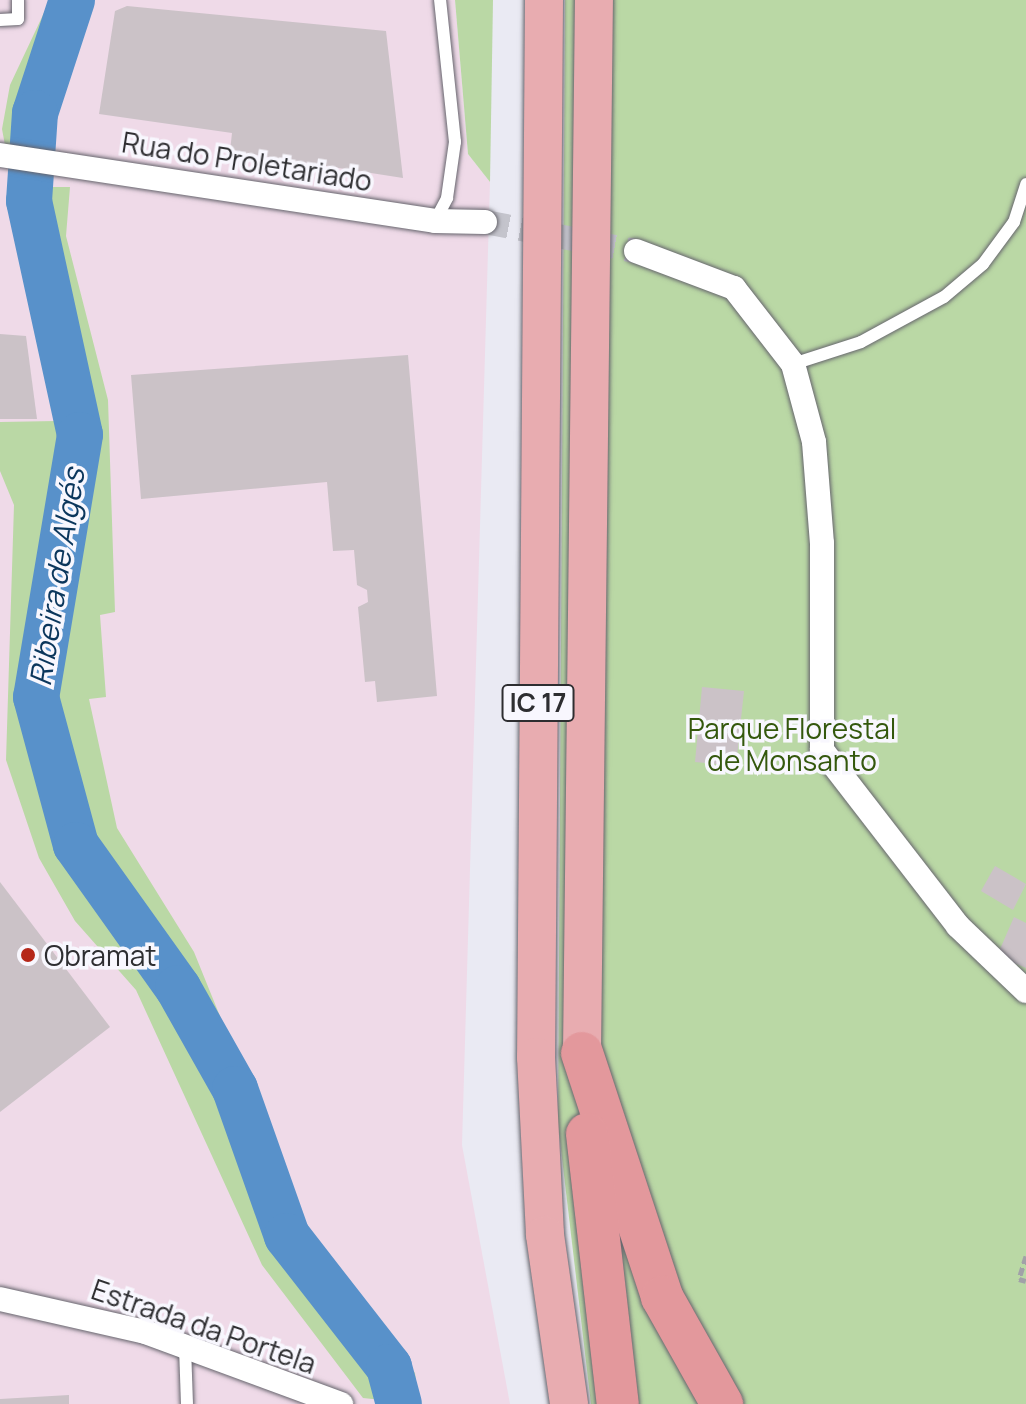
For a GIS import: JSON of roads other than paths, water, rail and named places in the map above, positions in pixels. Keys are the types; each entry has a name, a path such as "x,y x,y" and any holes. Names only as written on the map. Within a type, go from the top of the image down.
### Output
{"highway":[{"name":"IC 17","path":"544,0 536,1057 545,1235 569,1404"},
{"name":"IC 17","path":"594,0 582,1053 593,1219 618,1404"},
{"path":"582,1053 662,1297 722,1404"}],"street":[{"name":"Rua do Proletariado","path":"2,155 46,157 435,221 485,222"},
{"path":"636,251 734,288 793,364 814,442 821,528 822,750 878,831 1026,991"},
{"name":"Estrada da Portela","path":"0,1299 185,1347 341,1404"}],"lane":[{"path":"0,20 18,19 18,0"},
{"path":"435,221 447,198 455,142 440,0"},
{"path":"793,364 861,342 944,297 983,264 1014,222 1026,184"},
{"path":"185,1347 187,1404"}],"waterway":[{"name":"Ribeira de Algés","path":"72,0 35,113 29,201 80,435 36,697 76,845 178,988 235,1089 287,1236 389,1367 399,1404"}],"tunnel":[{"path":"485,222 636,251"}],"place":[{"name":"Obramat","path":"28,955"}],"park label":[{"name":"Parque Florestal de Monsanto","path":"792,744"}]}
